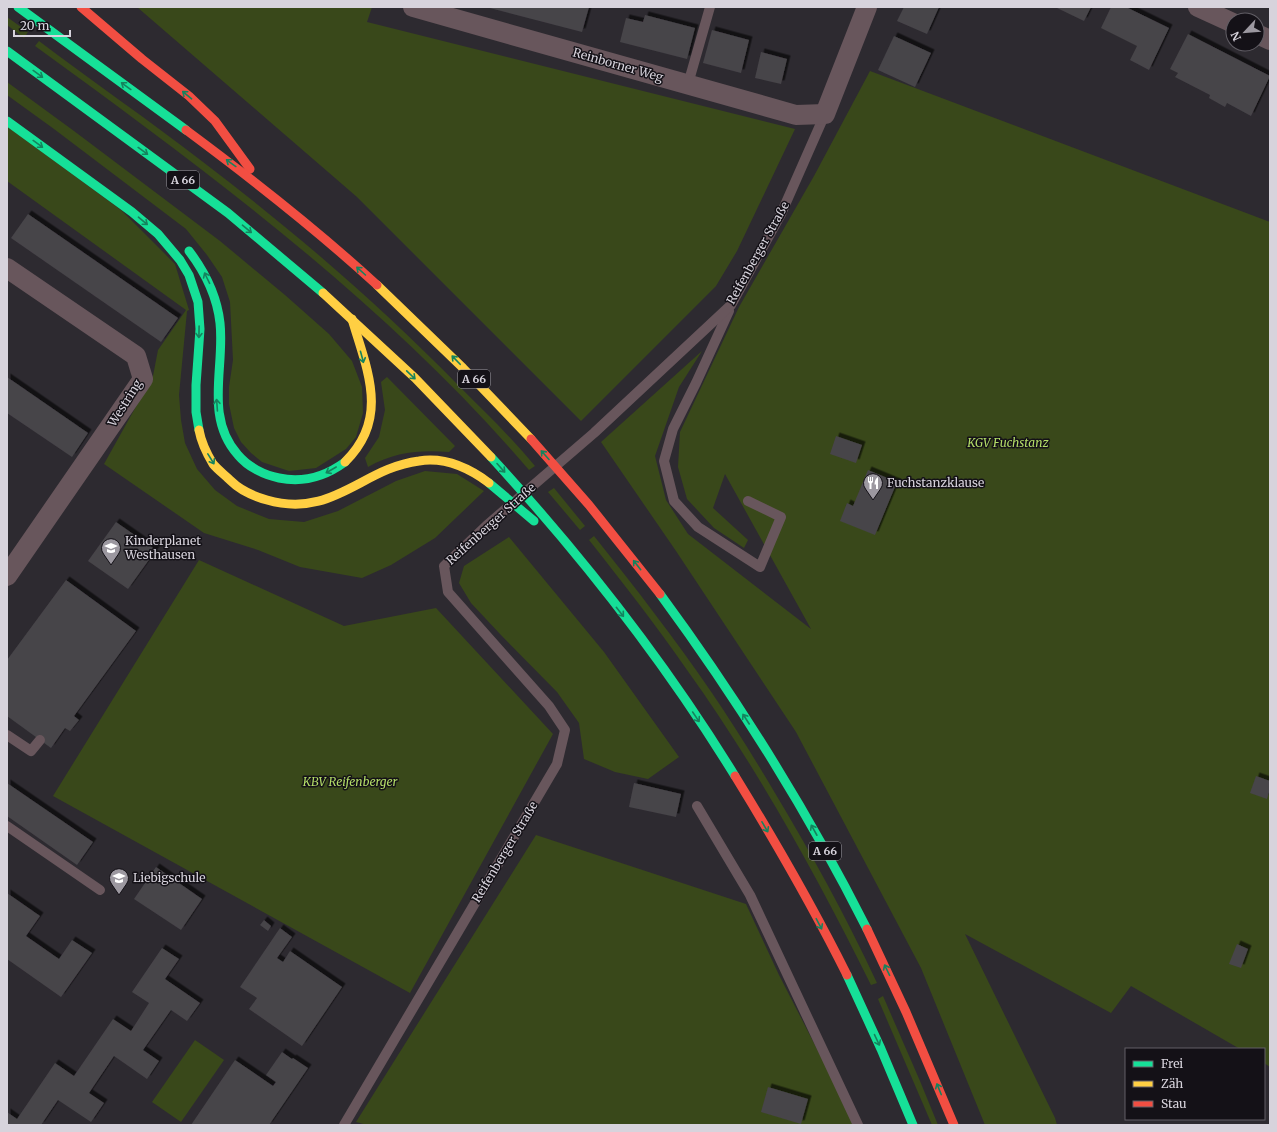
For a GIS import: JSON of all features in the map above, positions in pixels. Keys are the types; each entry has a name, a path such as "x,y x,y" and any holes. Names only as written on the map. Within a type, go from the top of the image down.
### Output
{"highway":[{"name":"A 66","path":"18,7 262,186 325,239 386,293 446,350 503,408 611,531 662,596 713,668 754,730 812,826 851,897 890,977 927,1058 954,1125"},
{"path":"81,7 142,59 189,96 215,121 262,186"},
{"name":"A 66","path":"7,51 235,218 352,319 413,376 470,434 526,496 579,559 628,622 675,686 720,752 801,889 844,972 884,1057 913,1125"},
{"path":"7,121 129,210 170,246 182,262 190,277 196,294 199,310 200,331 195,404 196,424 202,444 212,461 223,474 238,487 254,496 274,502 290,505 307,504 324,500 339,494 388,469 407,463 421,461 449,463 472,472 487,481 579,559"},
{"path":"182,243 202,269 211,287 220,323 217,403 219,422 227,441 238,457 254,469 272,477 291,480 311,479 329,472 346,461 359,446 368,429 372,410 371,390 352,319"}],"street":[{"name":"Reinborner Weg","path":"413,7 796,115 825,114"},
{"name":"Reifenberger Straße","path":"825,114 867,7"},
{"path":"1198,7 1225,19"},
{"name":"Westring","path":"7,268 136,356 143,379 7,576"}],"lane":[{"path":"688,84 710,7"},
{"name":"Reifenberger Straße","path":"344,1125 557,764 565,730 549,706 448,592 444,566 486,526 594,433 731,305 781,214 825,114"},
{"path":"731,305 696,383 673,429 664,461 674,501 698,527 760,567 781,517 748,500"},
{"path":"7,735 31,751 40,740"},
{"path":"697,806 750,895 858,1125"},
{"path":"7,826 100,890"}],"green space":[{"path":"137,7 372,7 367,22 795,129 737,251 716,286 581,421 357,197"},
{"path":"7,17 28,32 24,38 7,25"},
{"path":"39,41 237,188 336,270 430,357 499,426 535,466 529,470 474,410 417,352 357,297 231,192 35,46"},
{"name":"KGV Fuchstanz","path":"870,71 1270,222 1270,1067 1265,1064 1265,1048 1238,1048 1131,986 1111,1013 965,934 1055,1118 1057,1125 985,1125 921,968 796,732 676,551 601,442 702,351 679,387 655,456 666,500 688,534 811,629 725,474 713,508 748,540 744,548 714,528 687,499 678,467 680,432 739,307 814,176"},
{"path":"7,82 220,241 329,334 352,361 362,387 363,413 356,437 346,449 316,468 289,471 262,462 251,453 241,442 234,428 229,404 229,387 233,360 230,302 222,277 186,229 7,95"},
{"path":"7,126 121,210 175,264 189,310 187,311 179,395 185,443 197,469 215,490 237,506 269,519 304,522 338,511 396,481 425,471 457,474 484,491 435,538 391,565 362,578 300,567 258,550 204,533 104,464 153,376 158,350 186,310 7,181"},
{"path":"387,377 455,446 449,452 427,451 407,453 388,458 368,467 365,458 379,437 385,410 381,382"},
{"path":"554,488 585,526 580,530 548,492"},
{"path":"594,536 684,653 743,740 814,860 853,933 877,983 871,985 808,864 762,784 738,746 713,707 663,637 589,540"},
{"path":"509,537 604,652 679,757 648,779 615,772 584,759 579,723 557,692 471,603 459,583 464,566"},
{"name":"KBV Reifenberger","path":"199,560 344,626 436,608 553,734 410,993 53,796"},
{"path":"536,835 746,904 779,975 856,1125 367,1125 356,1122"},
{"path":"883,996 938,1125 932,1125 878,999"},
{"path":"195,1040 224,1060 181,1122 152,1102"}],"building":[{"path":"486,7 589,7 582,32"},
{"path":"904,7 939,7 927,34 897,21"},
{"path":"1055,7 1091,7 1084,21"},
{"path":"1111,7 1126,7 1169,28 1149,70 1130,60 1137,46 1101,28"},
{"path":"645,15 695,28 687,59 620,42 626,18 643,22"},
{"path":"712,30 749,40 741,73 703,63"},
{"path":"1188,34 1270,76 1251,116 1227,103 1225,107 1209,98 1210,95 1175,77 1178,73 1170,69"},
{"path":"894,36 931,53 915,87 878,70"},
{"path":"761,52 787,59 781,84 755,78"},
{"path":"28,214 178,318 161,342 11,238"},
{"path":"7,377 88,433 72,457 7,413"},
{"path":"836,436 862,445 856,463 830,454"},
{"path":"868,470 897,482 875,535 840,521 847,503 853,506"},
{"path":"116,522 156,550 128,589 88,561"},
{"path":"66,580 136,631 74,716 79,720 70,731 65,728 51,748 7,716 7,660"},
{"path":"1256,776 1270,781 1270,789 1267,799 1250,793"},
{"path":"7,783 93,842 77,865 7,816"},
{"path":"634,783 681,794 676,817 629,807"},
{"path":"156,867 202,899 181,930 134,899"},
{"path":"7,893 40,916 26,936 59,959 72,940 92,953 61,997 7,959"},
{"path":"264,920 271,926 268,931 260,925"},
{"path":"280,928 292,937 277,958 283,962 290,951 342,987 302,1046 249,1009 257,998 240,987"},
{"path":"1237,944 1248,949 1241,968 1229,964"},
{"path":"162,948 179,959 165,979 200,1003 187,1021 171,1010 143,1050 159,1061 147,1079 114,1056 89,1093 104,1103 91,1122 58,1100 41,1125 7,1125 7,1112 17,1119 55,1063 74,1076 113,1019 131,1031 149,1003 132,992"},
{"path":"282,1052 308,1068 269,1125 191,1125 235,1060 273,1086 276,1082 266,1075"},
{"path":"768,1087 808,1099 801,1124 761,1112"}],"traffic: fast":[{"path":"18,7 186,130"},
{"path":"7,51 228,213 323,293"},
{"path":"7,121 132,212 158,234 180,260 189,275 198,302 200,329 196,385 196,412 199,430"},
{"path":"189,251 205,276 216,303 220,323 221,340 218,391 219,408 222,425 228,440 238,455 251,467 262,473 273,477 297,480 322,475 345,462"},
{"path":"491,457 558,533 621,611 680,692 735,776"},
{"path":"489,483 534,521"},
{"path":"660,594 717,675 771,757 821,842 867,929"},
{"path":"847,975 881,1049 913,1125"}],"traffic: slow":[{"path":"377,285 463,368 531,439"},
{"path":"323,293 415,378 491,457"},
{"path":"345,462 359,445 367,428 371,411 371,393 368,375 352,319"},
{"path":"199,430 204,447 213,464 239,488 252,495 267,500 290,504 311,503 329,498 399,465 428,460 447,462 465,468 489,483"}],"traffic: jam":[{"path":"81,7 142,59 189,96 215,121 250,169"},
{"path":"186,130 283,205 331,244 377,285"},
{"path":"531,439 589,505 660,594"},
{"path":"735,776 793,874 847,975"},
{"path":"867,929 906,1012 954,1125"}],"place":[{"name":"Fuchstanzklause","path":"873,500"},
{"name":"Kinderplanet Westhausen","path":"111,565"},
{"name":"Liebigschule","path":"119,895"}]}
